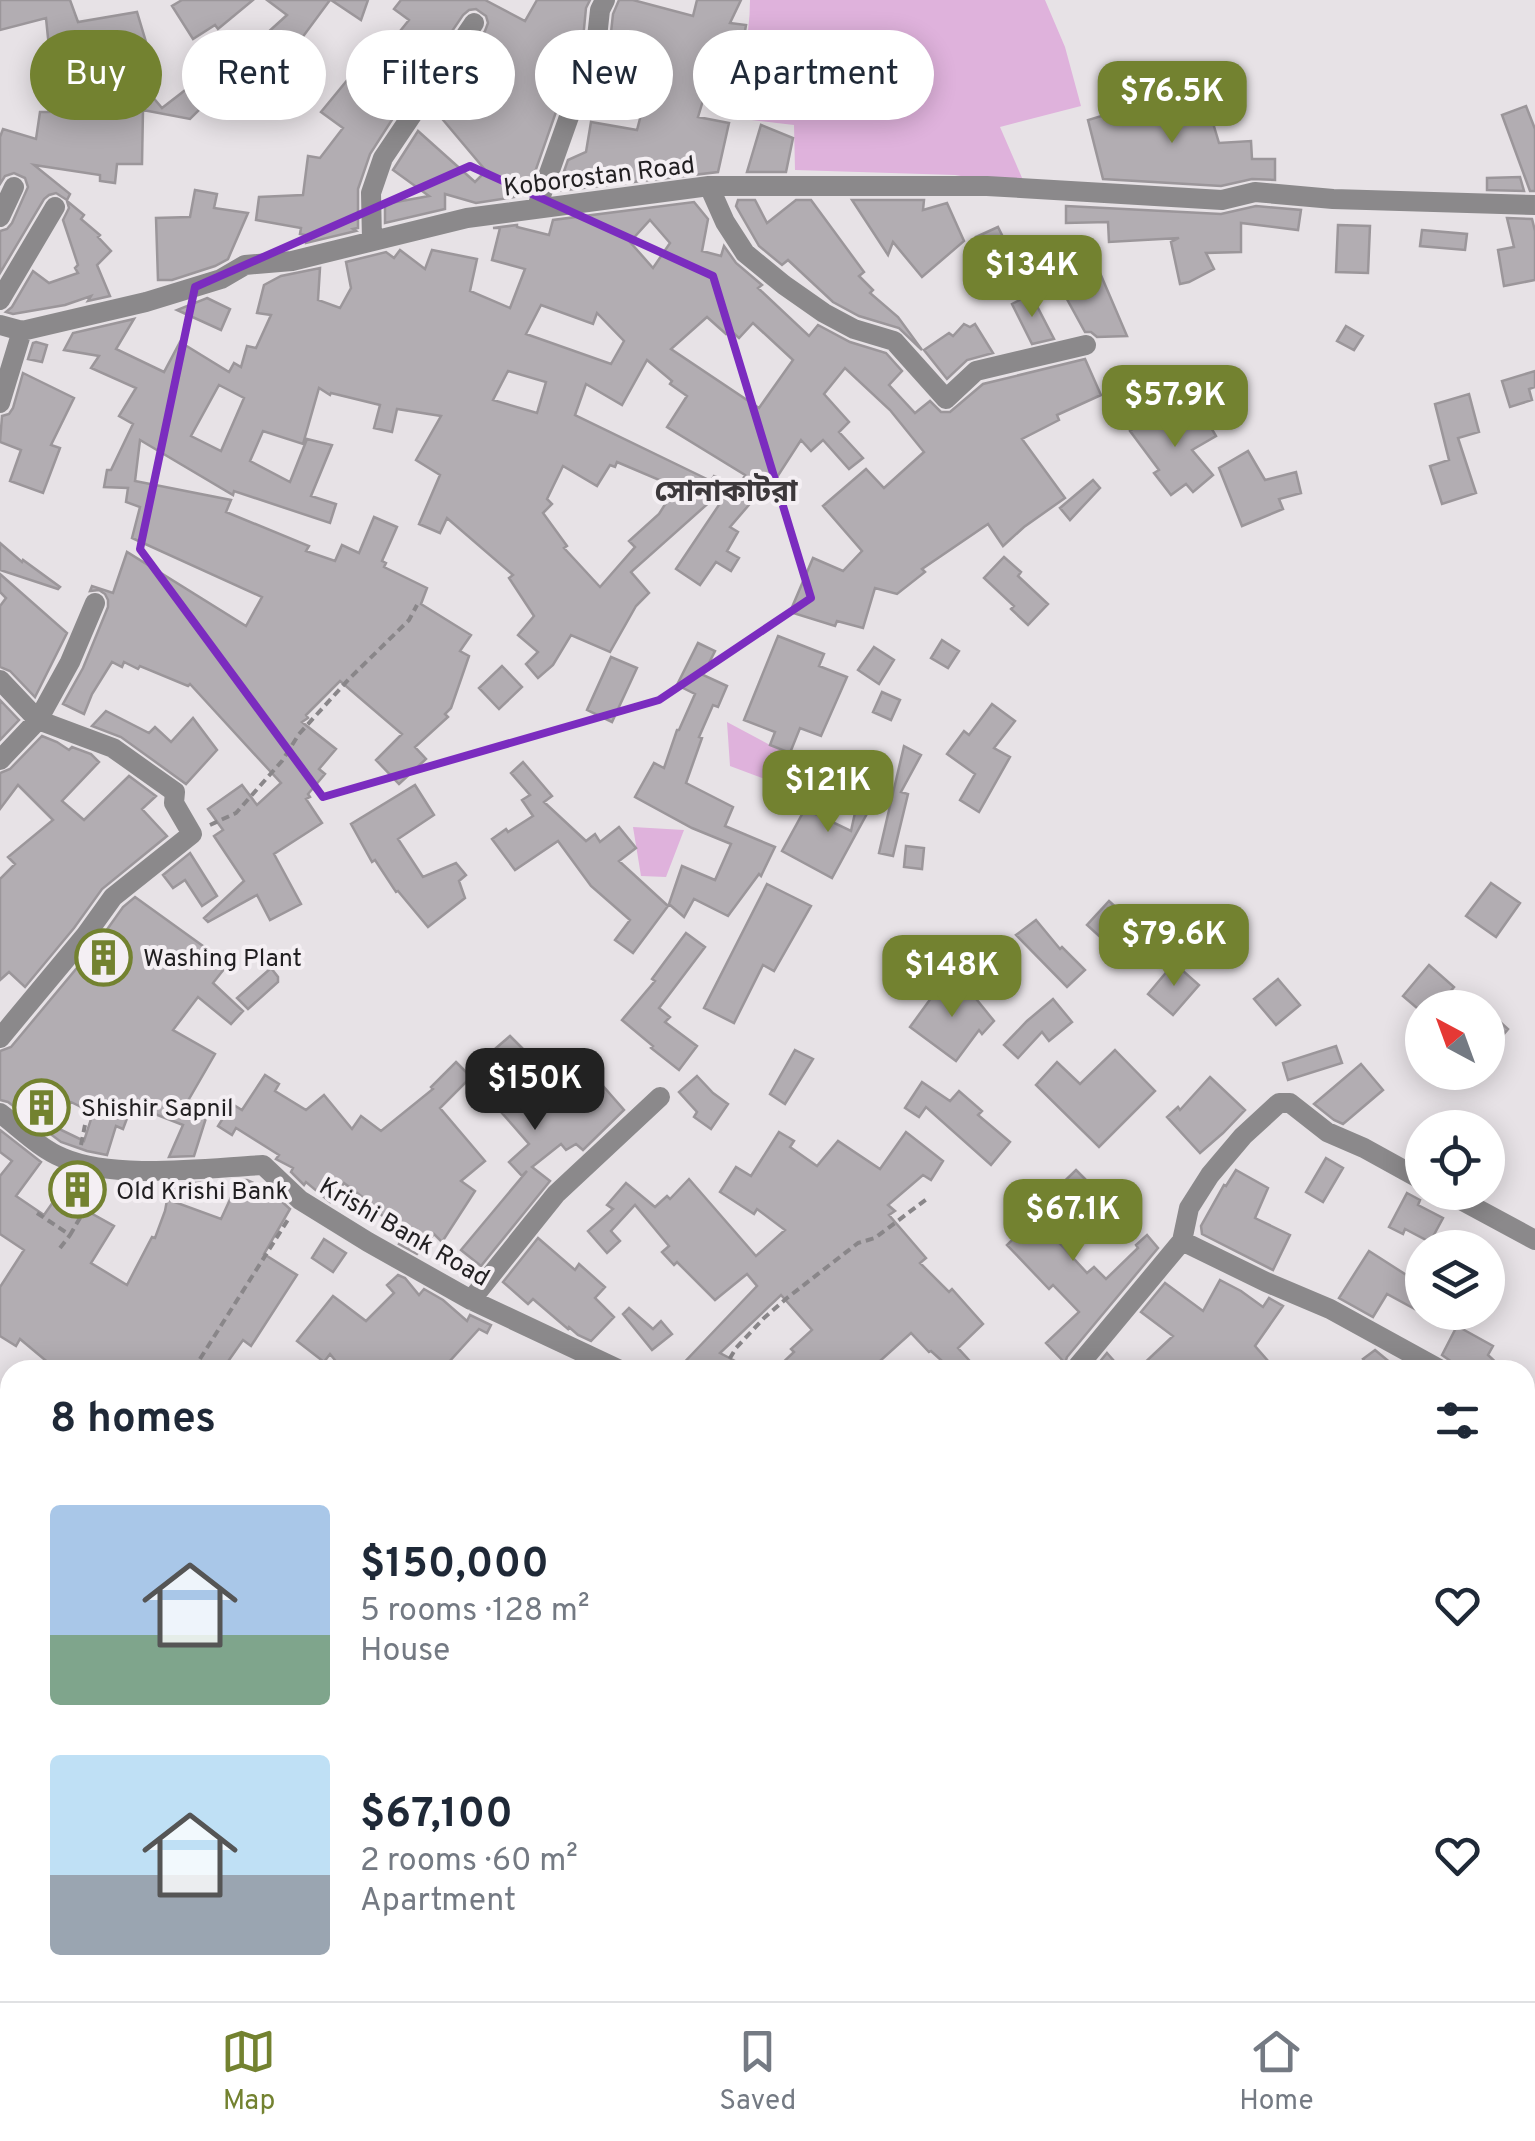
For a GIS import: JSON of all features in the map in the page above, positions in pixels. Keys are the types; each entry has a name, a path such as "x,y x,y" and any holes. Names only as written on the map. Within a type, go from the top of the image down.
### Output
{"street":[{"path":"537,207 570,114 593,74 600,10 605,0"},
{"path":"372,240 371,194 383,158 474,23"},
{"path":"708,186 724,222 745,253 824,313 854,329 894,340 946,399 976,371 1086,344"},
{"name":"Koborostan Road","path":"0,325 22,331 146,302 221,279 244,266 292,261 467,218 708,186 986,186 1222,200 1255,192 1334,199 1535,206"},
{"path":"0,217 14,187"},
{"path":"0,300 56,207"},
{"path":"0,403 22,331"},
{"path":"0,760 38,720 70,662 95,602"},
{"path":"0,676 38,720 113,748 175,792 174,803 192,834 113,897 0,1038"},
{"path":"472,1300 556,1194 660,1096"},
{"path":"1083,1360 1182,1240 1188,1208 1210,1175 1243,1136 1279,1104 1290,1103 1327,1132 1405,1171"},
{"name":"Krishi Bank Road","path":"0,1112 26,1136 63,1158 108,1170 263,1165 300,1200 368,1242 472,1300 599,1360"},
{"path":"1479,1210 1535,1240"},
{"path":"1182,1240 1330,1309 1424,1360"}],"path":[{"path":"192,834 236,814 299,734 409,620 417,605"},
{"path":"60,1248 108,1170"},
{"path":"729,1360 764,1318 787,1298 858,1243 874,1238 928,1198"},
{"path":"199,1360 300,1200"},
{"path":"37,1214 70,1234"}],"highlighted area":[{"path":"470,166 713,276 811,598 659,700 323,797 140,549 195,287"}],"shaded area":[{"path":"750,0 1045,0 1065,47 1081,106 1000,127 1026,187 955,175 795,170 794,125 752,120 934,120 934,30 748,30"},
{"path":"727,722 804,763 794,790 730,766"},
{"path":"633,827 684,830 666,877 641,876"}],"building":[{"path":"0,0 70,0 78,22 137,12 142,30 47,30 46,18 0,30"},
{"path":"182,0 253,0 218,29 215,25 207,30 187,30 172,6"},
{"path":"267,0 330,0 308,30 270,30 287,15"},
{"path":"331,0 368,0 361,20"},
{"path":"401,0 485,0 525,21 537,0 590,0 584,30 535,30 535,120 553,120 527,195 476,203 445,194 445,209 385,223 385,204 429,196 393,170 418,131 475,182 486,171 443,120 515,120 515,30 485,30 486,16 476,9 463,15 453,30 401,30 409,20 394,9"},
{"path":"619,0 693,16 697,0 741,0 730,23 746,25 745,30 693,30 693,120 729,123 718,172 557,191 568,160 586,152 591,122 637,130 640,120 673,120 673,30 611,30"},
{"path":"346,82 346,120 392,120 370,154 358,189 358,228 353,229 356,231 306,243 301,228 256,220 259,197 303,195 308,156 320,158 343,128 326,116 326,106"},
{"path":"182,93 182,117 162,114 162,108"},
{"path":"1204,93 1219,143 1251,141 1252,159 1275,159 1275,180 1252,179 1221,186 1103,179 1088,120 1128,108 1127,102 1169,94 1172,103"},
{"path":"1526,106 1535,129 1535,191 1530,191 1502,115"},
{"path":"39,120 143,120 142,164 117,164 115,183 100,181 100,175 34,165 70,194 67,200 56,193 44,199 0,273 0,231 12,223 28,187 25,178 14,173 5,176 0,184 0,137 3,129 36,139"},
{"path":"761,125 793,138 786,172 747,172"},
{"path":"1520,177 1524,191 1487,190 1487,178"},
{"path":"195,190 217,194 214,208 248,213 228,259 172,280 158,280 156,218 190,217"},
{"path":"738,200 755,200 767,223 796,200 811,200 864,272 859,276 873,290 870,293 898,317 922,350 899,328 859,316 833,302 788,260 782,265 759,246 736,206"},
{"path":"852,200 924,200 923,210 947,203 964,241 922,277 893,242 888,255"},
{"path":"67,201 84,215 81,219 111,251 97,265 110,296 88,301 91,296 13,314 6,312 33,271 49,283 78,273 63,220 69,208"},
{"path":"694,202 708,219 702,251 721,256 724,246 736,263 762,285 758,288 809,336 818,325 850,342 886,353 902,371 889,385 915,413 930,401 941,412 950,412 983,384 1085,359 1101,395 1057,415 1059,420 1022,439 1065,498 1003,546 988,524 922,569 925,572 897,594 875,588 863,628 837,621 835,626 790,612 813,558 843,571 862,551 823,506 866,469 884,488 924,452 890,410 845,368 824,394 849,422 839,432 863,458 849,469 823,440 811,451 801,440 770,488 766,485 730,527 738,532 727,551 739,558 731,571 716,562 700,585 676,569 733,484 739,487 745,475 667,427 687,396 647,360 622,405 586,384 575,415 711,481 714,476 731,483 631,572 649,593 636,606 610,652 571,635 553,665 538,678 526,664 538,652 518,635 534,616 509,578 513,575 447,518 440,533 419,524 440,475 416,460 441,416 397,409 392,432 374,428 380,405 330,395 319,388 303,444 263,431 250,461 290,482 307,439 332,445 311,496 336,504 330,523 234,491 233,495 140,440 135,481 231,500 226,512 309,546 306,551 335,561 342,545 359,553 374,517 397,527 382,561 386,563 384,567 427,588 421,604 471,635 460,651 469,656 451,708 445,714 448,717 415,747 426,759 399,784 376,760 402,734 340,681 306,715 308,718 302,722 336,749 319,769 325,774 306,799 322,823 274,854 301,904 270,920 257,895 208,922 204,918 244,881 214,836 223,830 208,809 242,785 257,805 281,783 190,684 140,666 138,669 124,662 122,667 112,662 84,714 63,704 108,607 105,594 90,591 92,586 113,593 127,552 246,626 262,597 132,538 140,507 126,502 128,488 104,487 107,470 111,470 133,424 119,416 136,388 91,368 99,356 64,350 73,333 134,319 116,349 164,372 180,342 229,372 234,363 241,367 247,346 256,348 271,315 257,313 264,285 281,276 320,268 318,300 340,308 351,288 346,262 386,252 394,258 400,250 425,269 432,250 477,259 470,291 510,308 525,269 492,260 500,228 493,228 517,225 549,235 553,220","holes":["650,220 670,243 653,268 630,242","541,305 593,324 597,313 624,341 611,364 526,334","707,317 726,334 730,330 739,338 753,323 793,360 759,408 671,349","508,371 546,382 537,413 493,400","219,385 244,398 221,451 191,436","617,462 676,487 659,514 629,541 635,547 600,587 564,548 567,546 543,513 552,504 547,499 563,466 597,486 610,465 615,467"]},
{"path":"1066,206 1221,214 1256,206 1301,210 1298,230 1241,223 1241,252 1206,253 1214,269 1180,284 1171,242 1179,238 1109,242 1108,222 1066,223"},
{"path":"1507,218 1532,219 1535,280 1504,286 1498,250 1514,247"},
{"path":"1338,225 1370,226 1368,273 1336,272"},
{"path":"998,227 1019,269 995,280 976,237"},
{"path":"1422,230 1467,234 1465,250 1420,246"},
{"path":"1100,273 1127,336 1097,337 1085,332 1062,290"},
{"path":"1031,294 1054,339 1032,344 1012,304"},
{"path":"207,298 230,309 221,330 177,310"},
{"path":"964,324 975,324 993,353 967,360 947,379 924,350 949,333 953,336"},
{"path":"1346,326 1363,336 1354,350 1337,341"},
{"path":"36,342 47,345 42,362 28,359"},
{"path":"1535,371 1535,387 1529,389 1532,400 1510,407 1502,381"},
{"path":"23,373 74,398 51,445 60,448 43,493 10,481 21,450 0,442 2,416 13,408"},
{"path":"1469,394 1479,432 1458,438 1476,493 1442,504 1430,466 1449,460 1435,404"},
{"path":"1161,407 1177,429 1203,414 1216,436 1192,450 1213,475 1193,492 1186,484 1171,495 1154,473 1159,470 1130,431"},
{"path":"1248,451 1265,480 1296,472 1301,493 1279,499 1283,509 1242,526 1219,468"},
{"path":"1093,480 1100,488 1070,520 1060,508"},
{"path":"0,543 22,562 60,587 0,570"},
{"path":"1004,557 1048,604 1028,625 984,578"},
{"path":"0,574 67,633 35,697 10,671 0,667 0,606 6,598 0,592"},
{"path":"778,636 824,654 819,666 847,677 821,736 800,728 790,753 770,745 775,732 744,720"},
{"path":"942,640 959,651 948,668 931,658"},
{"path":"698,643 715,651 703,675 727,686 718,707 713,705 699,737 702,738 686,783 733,807 725,826 775,847 761,876 728,916 694,899 684,917 669,904 682,866 715,880 731,844 635,797 654,763 664,768 695,694 677,685"},
{"path":"874,647 894,660 879,684 858,670"},
{"path":"611,657 637,668 612,722 587,710"},
{"path":"502,666 522,687 499,709 479,688"},
{"path":"882,692 900,700 891,720 873,712"},
{"path":"0,700 19,720 0,740"},
{"path":"992,704 1015,721 994,748 1010,757 979,812 960,800 975,774 947,754 964,731 969,735"},
{"path":"106,711 149,733 155,727 171,742 193,718 217,750 186,784 121,737 92,726"},
{"path":"42,736 69,750 72,747 91,754 99,762 62,801 84,820 129,776 156,796 142,809 167,836 102,889 25,987 9,972 0,980 0,879 15,864 8,857 53,820 18,785 0,809 0,773 10,769"},
{"path":"904,746 921,755 901,792 908,794 893,856 879,853"},
{"path":"523,762 552,796 544,802 586,841 595,834 600,842 619,827 636,848 619,861 668,906 633,953 615,940 630,920 591,886 558,841 515,870 492,839 533,816 522,800 530,795 511,773"},
{"path":"862,781 882,786 832,878 782,851 805,809 851,831"},
{"path":"415,785 434,815 398,839 423,877 456,863 466,875 459,881 465,898 428,927 396,892 375,860 372,862 351,824"},
{"path":"906,846 924,848 922,869 904,867"},
{"path":"190,853 217,896 202,906 185,880 173,888 163,875"},
{"path":"1491,883 1520,903 1496,937 1466,916"},
{"path":"767,884 811,906 774,971 763,965 734,1023 704,1008"},
{"path":"135,897 228,964 213,983 243,1011 231,1024 198,997 173,1030 215,1054 185,1106 206,1118 194,1156 169,1157 183,1125 132,1105 123,1129 116,1126 107,1155 61,1142 0,1100 0,1051 11,1047","holes":["71,1102 93,1113 84,1141 53,1126"]},
{"path":"1109,901 1131,921 1109,945 1087,925"},
{"path":"1036,920 1060,949 1085,970 1067,987 1016,935"},
{"path":"686,933 705,947 659,1008 670,1017 665,1022 697,1046 679,1070 622,1020 655,981 652,979"},
{"path":"1174,963 1199,985 1173,1015 1148,994"},
{"path":"1429,965 1454,987 1451,990 1408,990"},
{"path":"271,968 278,982 248,1009 237,998"},
{"path":"960,979 994,1021 982,1034 979,1030 956,1061 910,1027 937,990 947,997"},
{"path":"1278,979 1300,1005 1276,1025 1254,999"},
{"path":"1053,999 1072,1022 1049,1041 1042,1032 1018,1058 1004,1045"},
{"path":"510,1036 580,1106 603,1086 624,1110 583,1150 576,1144 566,1150 561,1144 532,1167 550,1181 481,1266 461,1250 527,1171 522,1176 509,1162 529,1144 502,1113 512,1104 477,1069"},
{"path":"1336,1046 1342,1063 1288,1080 1283,1063"},
{"path":"795,1050 813,1059 785,1104 770,1094"},
{"path":"1115,1050 1155,1091 1099,1147 1036,1085 1057,1062 1080,1084"},
{"path":"456,1062 471,1077 440,1108 485,1161 461,1181 475,1191 442,1242 434,1234 417,1254 399,1244 406,1234 344,1183 330,1202 306,1182 304,1185 291,1172 293,1168 276,1159 279,1155 236,1128 232,1135 218,1126 232,1104 242,1110 265,1075 279,1084 275,1091 306,1110 324,1095 352,1129 361,1116 381,1131 433,1089"},
{"path":"1361,1064 1383,1090 1343,1124 1314,1104"},
{"path":"697,1076 728,1104 711,1129 694,1117 697,1112 679,1092"},
{"path":"1210,1077 1245,1110 1200,1153 1167,1117 1178,1107 1180,1110"},
{"path":"922,1082 950,1101 959,1091 982,1111 978,1115 1010,1142 991,1165 926,1107 919,1117 905,1108"},
{"path":"0,1130 41,1162 16,1196 44,1215 72,1175 98,1181 80,1207 114,1226 91,1263 127,1285 152,1237 155,1238 170,1184 197,1183 169,1200 221,1219 239,1180 269,1190 290,1209 264,1254 297,1275 251,1346 243,1340 229,1360 45,1360 20,1339 16,1346 0,1336 0,1287 24,1250 0,1234 0,1176 12,1161 0,1152"},
{"path":"779,1132 794,1141 790,1147 817,1166 838,1141 880,1169 906,1132 943,1161 931,1180 923,1175 888,1205 895,1211 889,1215 926,1258 920,1263 949,1292 952,1289 983,1324 958,1348 969,1360 941,1360 911,1333 881,1360 786,1360 794,1352 791,1349 812,1330 781,1295 720,1353 733,1360 687,1360 757,1286 747,1274 715,1300 662,1252 669,1246 635,1205 611,1231 620,1241 607,1253 588,1231 613,1209 607,1205 626,1183 655,1207 667,1196 670,1199 689,1179 756,1256 785,1230 757,1209 754,1214 720,1192 736,1167 751,1176"},
{"path":"1326,1158 1343,1168 1323,1202 1306,1192"},
{"path":"1076,1170 1098,1192 1052,1235 1087,1273 1094,1267 1106,1279 1147,1235 1158,1248 1066,1360 1046,1343 1079,1312 1053,1285 1049,1289 1007,1245 1050,1203 1046,1199"},
{"path":"1236,1170 1268,1188 1255,1218 1290,1235 1273,1270 1202,1234 1201,1226"},
{"path":"1405,1197 1405,1210 1428,1210 1443,1218 1436,1230 1405,1229 1403,1234 1389,1227"},
{"path":"538,1238 575,1270 579,1264 605,1287 595,1298 614,1317 591,1341 568,1329 533,1299 528,1304 503,1282"},
{"path":"324,1239 346,1253 333,1272 312,1258"},
{"path":"1369,1251 1405,1274 1405,1304 1387,1294 1373,1317 1339,1298"},
{"path":"398,1275 419,1295 424,1289 467,1321 470,1315 491,1325 487,1333 479,1329 451,1360 335,1360 330,1354 321,1360 297,1341 333,1296 366,1321 394,1293 387,1285"},
{"path":"1220,1280 1263,1307 1269,1298 1283,1306 1255,1346 1267,1360 1148,1360 1173,1336 1141,1312 1165,1283 1203,1311"},
{"path":"629,1308 653,1329 661,1321 672,1334 652,1350 623,1314"},
{"path":"1455,1330 1464,1330 1493,1346 1488,1355 1493,1360 1449,1360 1442,1355"},
{"path":"1375,1350 1387,1360 1364,1360"}],"place":[{"name":"Washing Plant","path":"104,957"},
{"name":"Shishir Sapnil","path":"42,1107"},
{"name":"Old Krishi Bank","path":"77,1190"}],"district":[{"name":"সোনাকাটরা","path":"726,491"}]}
